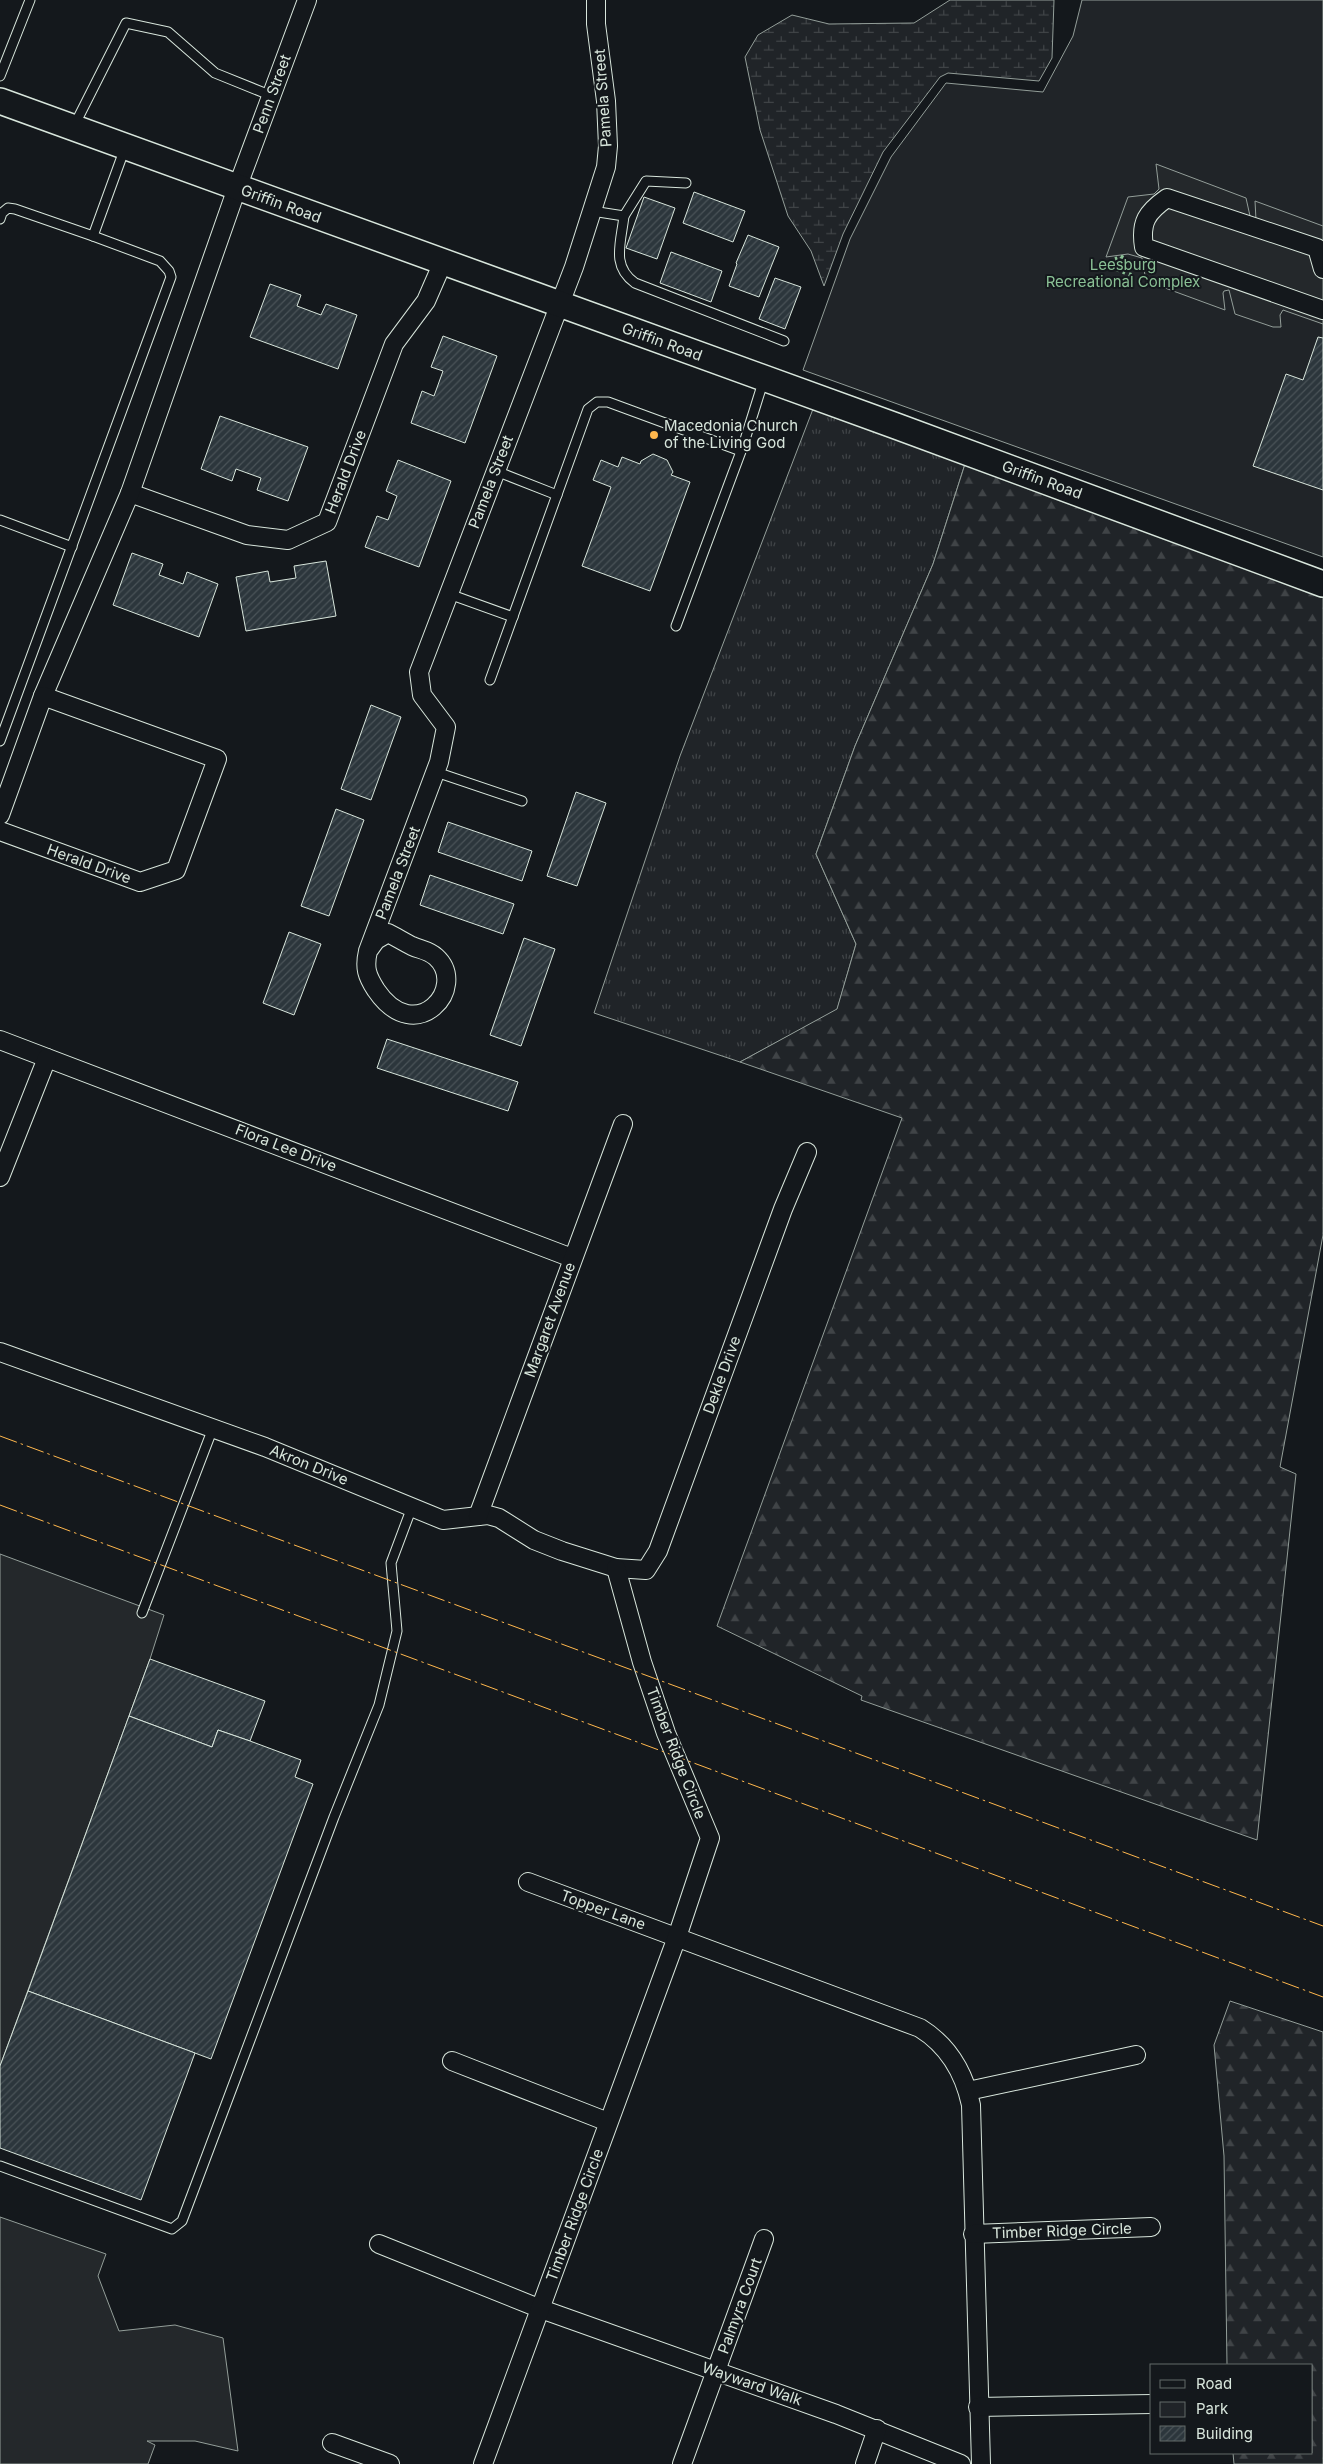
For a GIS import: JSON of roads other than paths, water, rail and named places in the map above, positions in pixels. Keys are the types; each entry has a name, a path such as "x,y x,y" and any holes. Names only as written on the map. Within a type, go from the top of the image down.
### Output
{"street":[{"name":"Penn Street","path":"237,188 307,0"},
{"name":"Pamela Street","path":"368,951 376,940 388,933 413,946 426,950 437,958 444,969 446,982 443,996 435,1007 424,1014 410,1016 397,1012 386,1004 367,977 365,964 368,951 436,772 446,727 422,695 420,672 559,304 606,167 608,146 606,101 596,24 596,0"},
{"name":"Griffin Road","path":"0,101 125,148 764,378 1323,584"},
{"path":"0,815 43,696 130,493 237,188"},
{"path":"1323,270 1317,248 1167,198 1147,214 1142,236 1144,247 1323,310"},
{"name":"Herald Drive","path":"130,493 247,536 288,540 327,522 394,344 426,301 443,262"},
{"name":"Herald Drive","path":"0,831 140,882 176,870 217,759 43,696"},
{"name":"Flora Lee Drive","path":"0,1040 572,1258"},
{"path":"0,1177 47,1058"},
{"name":"Margaret Avenue","path":"478,1516 623,1124"},
{"name":"Dekle Drive","path":"616,1568 646,1570 658,1550 783,1210 807,1152"},
{"name":"Akron Drive","path":"0,1352 213,1428 443,1520 478,1516 499,1518 534,1540 616,1568"},
{"name":"Timber Ridge Circle","path":"483,2464 677,1937 710,1838 666,1732 642,1662 616,1568"},
{"name":"Topper Lane","path":"528,1882 677,1937"},
{"name":"Timber Ridge Circle","path":"677,1937 920,2028 932,2035 949,2052 959,2068 968,2091 970,2105 980,2464"},
{"path":"968,2091 1136,2055"},
{"path":"452,2061 608,2122"},
{"name":"Timber Ridge Circle","path":"973,2234 1151,2227"},
{"name":"Palmyra Court","path":"682,2464 764,2239"},
{"path":"379,2244 541,2309"},
{"name":"Wayward Walk","path":"541,2309 877,2429 961,2464"},
{"path":"978,2407 1150,2404"},
{"path":"865,2464 877,2429"},
{"path":"332,2443 390,2464"}],"lane":[{"path":"0,76 30,0"},
{"path":"72,128 126,23 168,32 216,73 272,96"},
{"path":"93,236 125,148"},
{"path":"686,183 646,181 624,216 619,264 625,276 635,283 784,341"},
{"path":"0,219 8,208 15,208 160,261 168,270 170,277 0,741"},
{"path":"592,211 624,216"},
{"path":"676,626 741,451 764,378"},
{"path":"490,680 588,409 597,402 608,402 741,451"},
{"path":"496,471 557,495"},
{"path":"0,520 72,547"},
{"path":"449,594 513,617"},
{"path":"436,772 522,801"},
{"path":"142,1613 213,1428"},
{"path":"0,2166 172,2229 182,2221 334,1817 379,1705 397,1631 391,1563 412,1507"}],"place":[{"name":"Macedonia Church of the Living God","path":"654,435"}],"park label":[{"name":"Leesburg Recreational Complex","path":"1123,274"}]}
